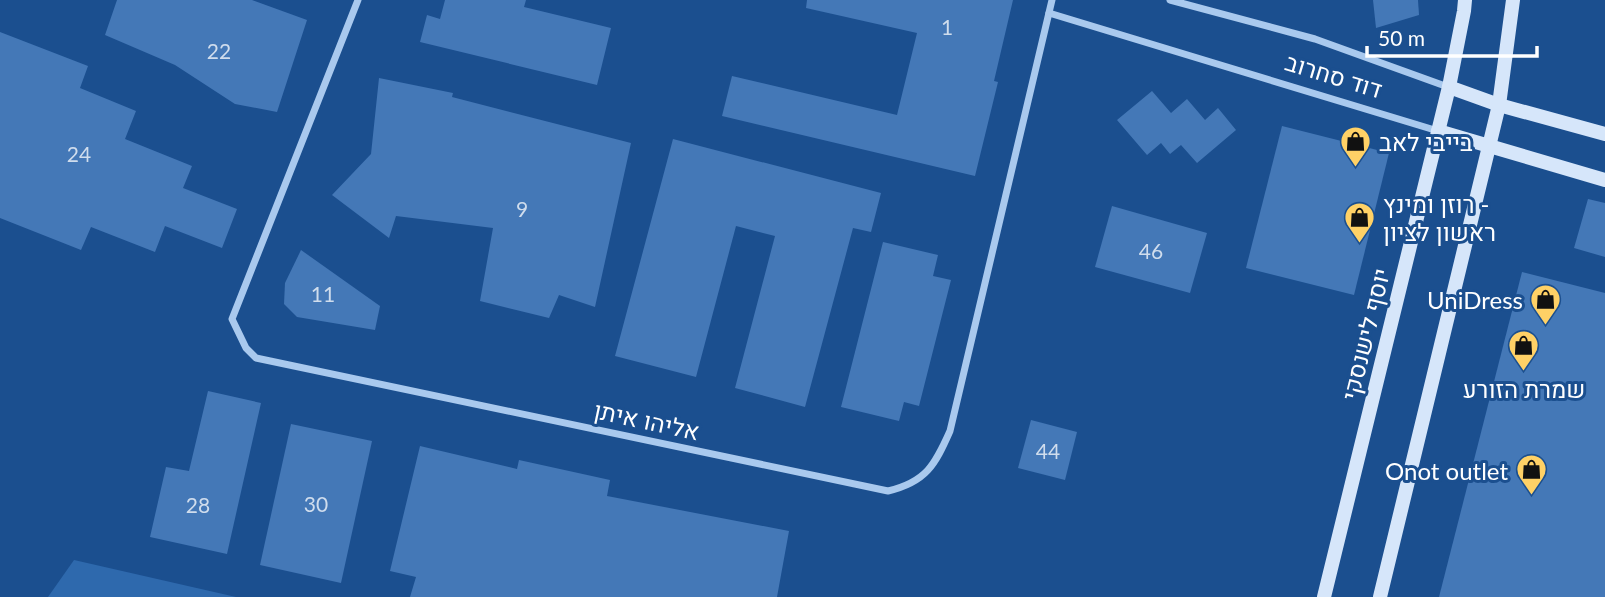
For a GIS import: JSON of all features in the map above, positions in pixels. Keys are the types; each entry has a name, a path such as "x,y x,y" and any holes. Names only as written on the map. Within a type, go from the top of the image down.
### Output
{"main road":[{"name":"יוסף לישנסקי","path":"1324,597 1449,87 1465,0"},
{"path":"1380,597 1499,105 1513,0"},
{"name":"דוד סחרוב","path":"1449,87 1499,105 1605,134"},
{"name":"דוד סחרוב","path":"1438,131 1605,180"}],"street":[{"name":"אליהו איתן","path":"358,0 232,319 246,348 256,358 888,491 907,486 922,476 939,456 950,431 1052,0"},
{"name":"דוד סחרוב","path":"1170,0 1315,39 1449,87"},
{"name":"דוד סחרוב","path":"1049,13 1438,131"}],"shaded area":[{"path":"74,560 236,597 48,597"}],"building":[{"path":"117,0 252,0 307,20 277,112 235,104 175,65 105,35"},
{"path":"445,0 526,0 524,7 611,28 597,85 420,42 427,15 440,19"},
{"path":"807,0 1013,0 994,81 998,82 975,176 722,116 732,76 897,115 917,33 806,8"},
{"path":"1373,0 1418,0 1419,15 1376,28"},
{"path":"0,32 88,66 80,88 136,111 125,139 192,166 183,188 237,209 222,248 165,226 155,252 91,227 81,250 0,218"},
{"path":"379,78 453,93 452,97 631,143 595,307 559,295 549,318 480,301 493,228 396,216 389,238 332,195 371,154"},
{"path":"1152,91 1171,113 1187,99 1205,120 1218,108 1236,130 1197,163 1181,145 1170,154 1161,143 1147,155 1117,120"},
{"path":"1282,126 1389,153 1354,295 1246,268"},
{"path":"673,139 881,193 871,232 853,228 805,407 735,388 775,236 736,226 696,377 615,356"},
{"path":"1588,199 1605,203 1605,257 1574,248"},
{"path":"1112,206 1207,233 1190,293 1095,267"},
{"path":"883,242 938,255 933,276 951,280 919,406 904,402 899,421 841,407"},
{"path":"301,250 380,306 375,330 297,317 284,304 285,283"},
{"path":"1522,272 1605,293 1605,597 1439,597"},
{"path":"208,391 261,403 227,554 150,537 166,467 189,471"},
{"path":"1031,420 1077,432 1065,480 1018,468"},
{"path":"291,424 372,441 341,583 260,565"},
{"path":"420,446 517,469 519,460 610,480 607,496 789,531 777,597 410,597 416,577 390,571"}],"place":[{"name":"בייבי לאב","path":"1356,168"},
{"name":"רוזן ומינץ - ראשון לציון","path":"1360,244"},
{"name":"UniDress","path":"1546,326"},
{"name":"שמרת הזורע","path":"1524,373"},
{"name":"Onot outlet","path":"1531,497"}]}
